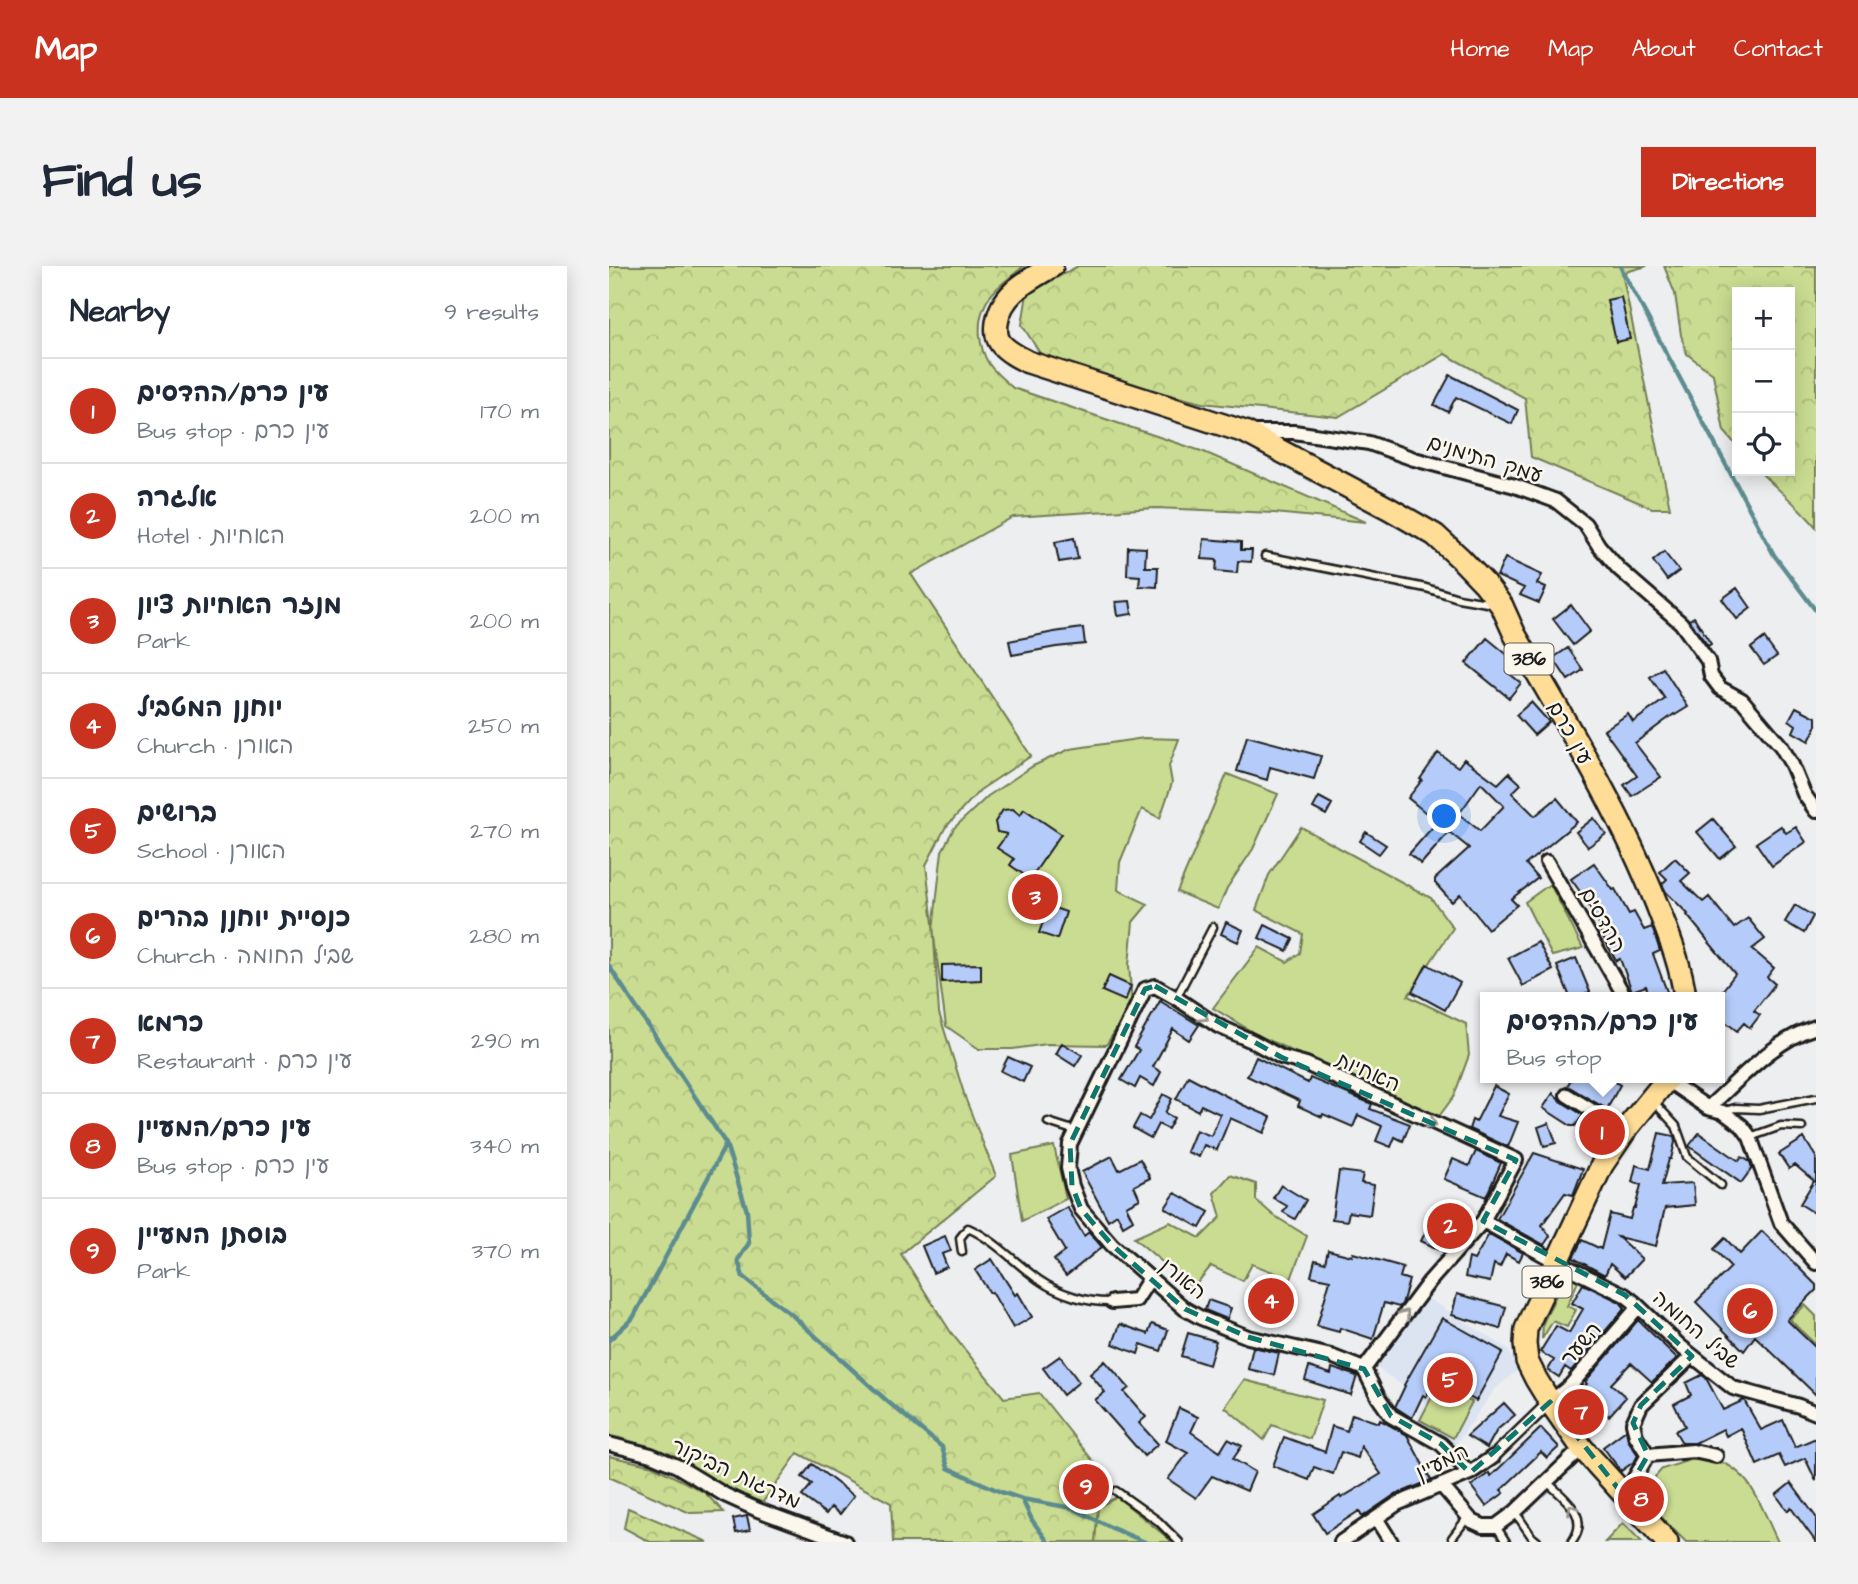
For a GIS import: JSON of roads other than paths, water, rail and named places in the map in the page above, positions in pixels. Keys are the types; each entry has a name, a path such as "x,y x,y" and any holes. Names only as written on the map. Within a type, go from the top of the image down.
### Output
{"main road":[{"name":"386","path":"1052,266 1022,284 1003,303 998,315 998,341 1011,353 1028,362 1245,432"},
{"name":"עין כרם","path":"1245,432 1435,535 1485,584 1502,606 1515,635 1621,823 1677,955 1684,992"},
{"name":"386","path":"1664,1083 1602,1165 1532,1315 1526,1329 1525,1344 1527,1361 1549,1402 1582,1448 1667,1542"}],"street":[{"name":"עמק התימנים","path":"1245,432 1294,432 1369,443 1414,459 1515,486 1556,501 1585,524 1619,569 1681,622 1708,661 1711,676 1720,688 1742,700 1781,746 1804,794 1816,811"},
{"name":"ההדסים","path":"1547,862 1622,992"},
{"name":"האחיות","path":"1145,989 1155,986 1218,1026 1280,1057 1306,1064 1516,1160 1483,1220 1429,1282 1364,1369"},
{"name":"האורן","path":"1145,989 1070,1144 1068,1168 1081,1209 1112,1245 1185,1309 1248,1336 1331,1356 1364,1369"},
{"path":"1708,1108 1783,1041 1816,1027"},
{"path":"1673,1083 1708,1108 1723,1112 1742,1126 1750,1137 1781,1223 1816,1263"},
{"path":"1567,1095 1625,1131"},
{"path":"1483,1220 1557,1262"},
{"name":"שביל החומה","path":"1557,1262 1625,1295 1692,1356 1734,1388 1816,1413"},
{"path":"1112,1302 1136,1300 1150,1278"},
{"name":"השער","path":"1549,1402 1570,1386 1638,1307"},
{"path":"1649,1455 1636,1436 1633,1423 1641,1405 1692,1356"},
{"path":"1364,1369 1391,1416 1441,1444 1470,1474"},
{"name":"המעיין","path":"1341,1542 1397,1504 1470,1474 1493,1457 1549,1402"},
{"name":"מדרגות הביקור","path":"609,1444 651,1455 677,1466 725,1495 758,1510 845,1542"},
{"path":"1441,1485 1472,1521 1496,1526 1515,1512 1582,1448"},
{"path":"1649,1455 1693,1451 1716,1456"},
{"path":"1624,1496 1649,1455"},
{"path":"1376,1518 1391,1542"}],"lane":[{"path":"1265,556 1502,606"},
{"path":"1176,998 1213,927"},
{"path":"1723,1112 1735,1108 1759,1109 1816,1098"},
{"path":"1651,1099 1676,1126 1687,1157 1721,1185"},
{"path":"1048,1122 1076,1131"},
{"path":"1750,1137 1781,1126 1802,1127"},
{"path":"962,1252 960,1238 968,1228 980,1234 1041,1281 1077,1297 1112,1302"},
{"path":"1547,1482 1570,1503 1577,1516 1579,1530 1572,1542"},
{"path":"1116,1491 1158,1521 1179,1542"},
{"path":"1515,1512 1538,1542"},
{"path":"1452,1538 1468,1517"},
{"path":"1496,1526 1506,1542"}],"waterway":[{"path":"1620,266 1774,555 1816,611"},
{"path":"609,966 726,1144 747,1211 749,1243 738,1260 743,1277 792,1315 942,1447 948,1468 1022,1499 1072,1508 1145,1542"},
{"path":"609,1340 633,1318 726,1144"},
{"path":"1022,1499 1032,1520 1048,1542"}],"place":[{"name":"מנזר האחיות ציון","path":"1035,897"},
{"name":"עין כרם/ההדסים","path":"1602,1132"},
{"name":"אלגרה","path":"1450,1226"},
{"name":"יוחנן המטביל","path":"1271,1301"},
{"name":"כנסיית יוחנן בהרים","path":"1750,1311"},
{"name":"ברושים","path":"1450,1380"},
{"name":"כרמא","path":"1581,1412"},
{"name":"בוסתן המעיין","path":"1086,1487"},
{"name":"עין כרם/המעיין","path":"1641,1499"}]}
